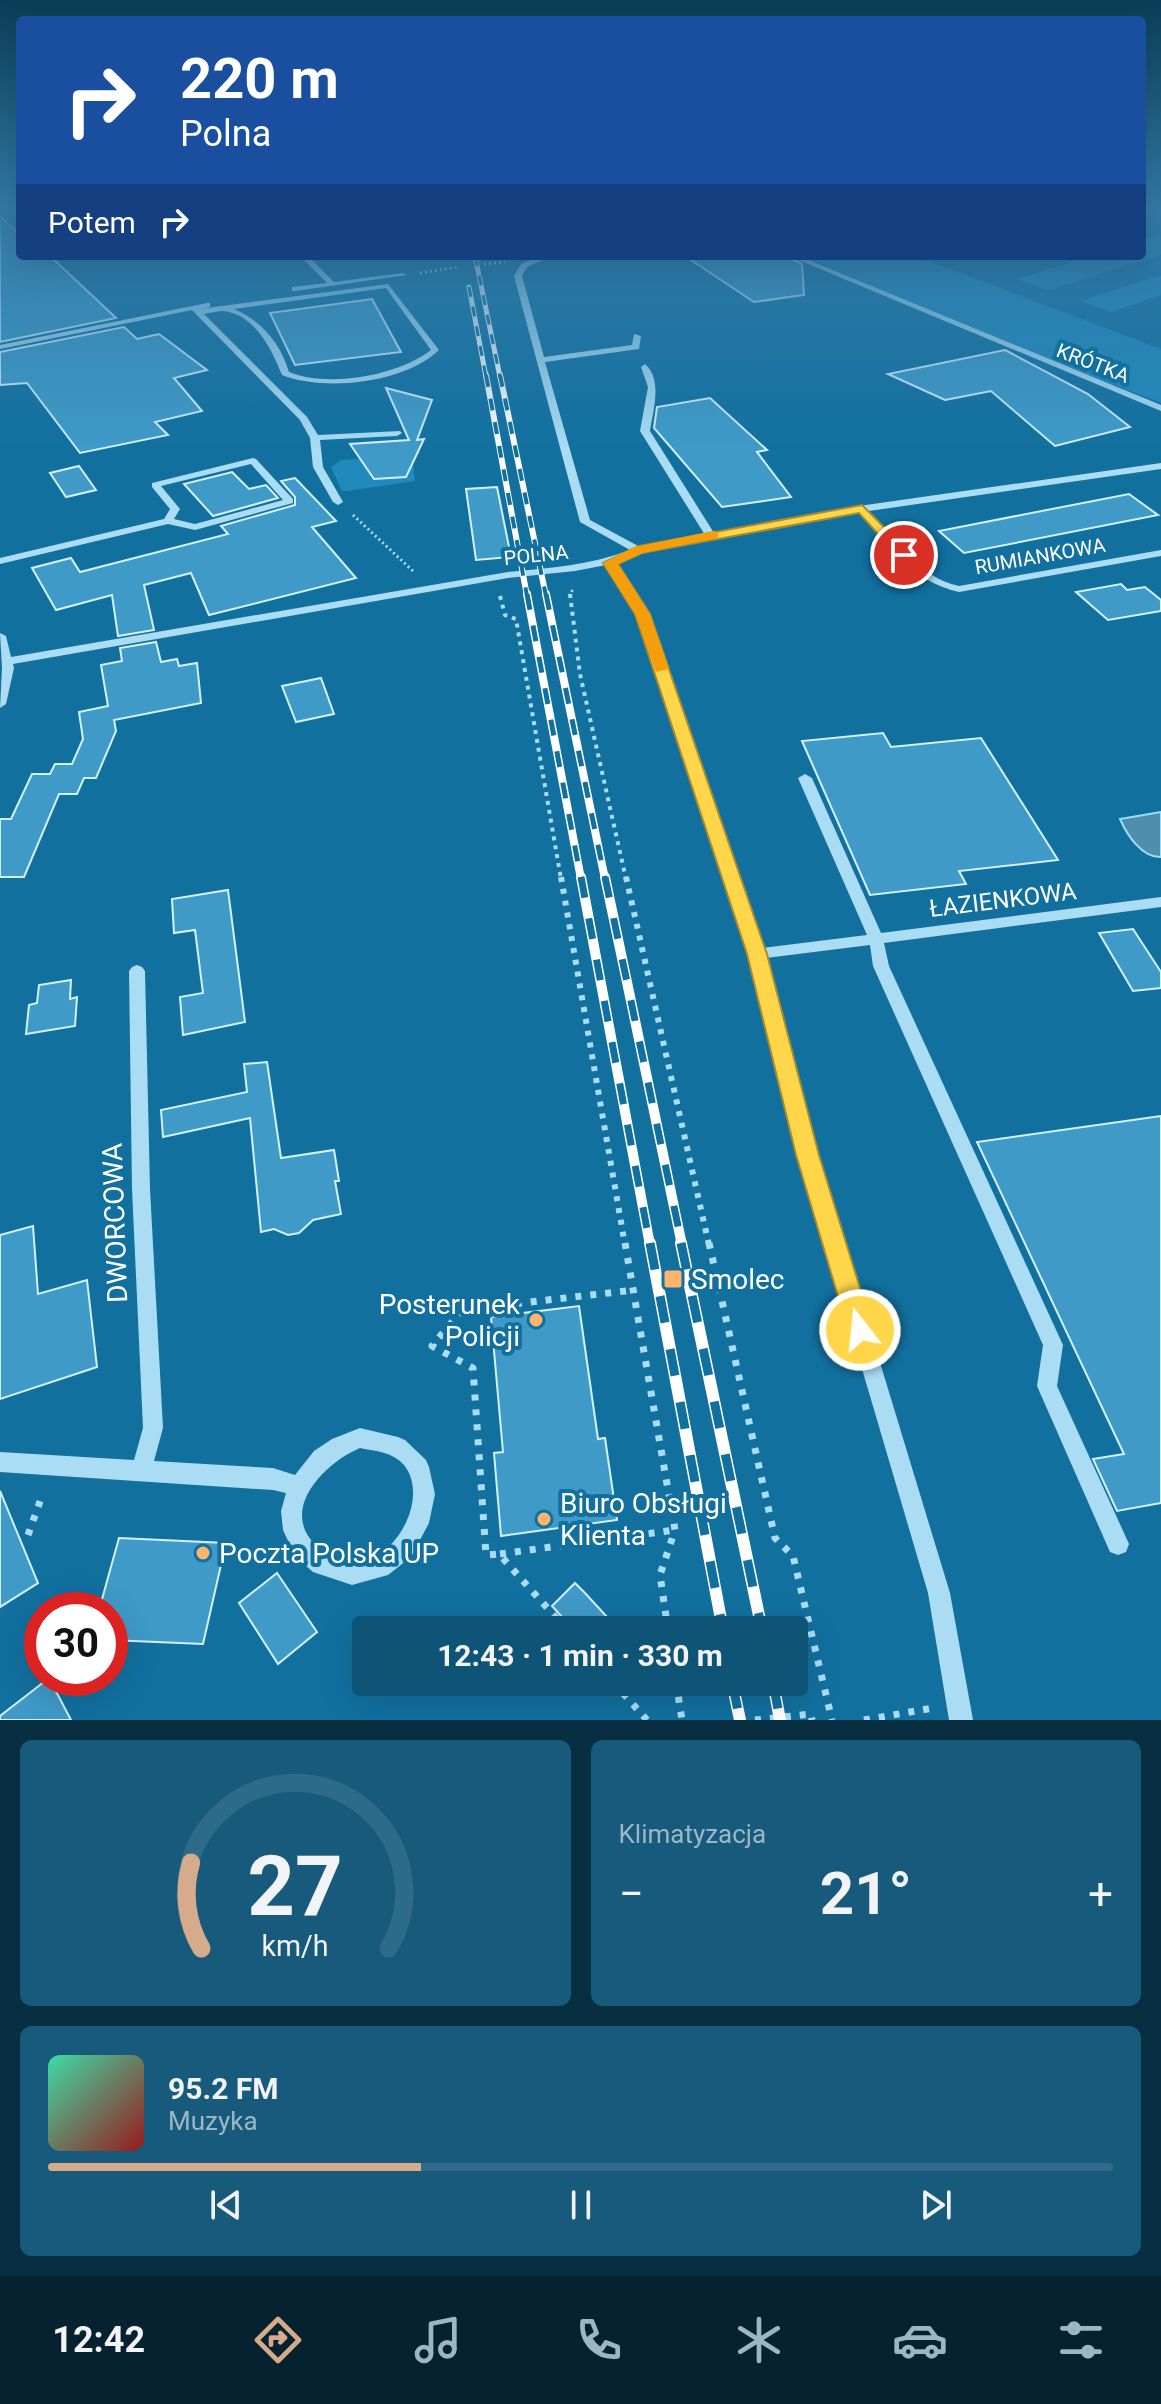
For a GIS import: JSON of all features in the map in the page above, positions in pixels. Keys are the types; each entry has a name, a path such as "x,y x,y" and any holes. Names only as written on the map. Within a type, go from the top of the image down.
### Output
{"street":[{"path":"0,347 301,288"},
{"path":"196,310 224,309 372,288"},
{"path":"224,309 245,316 282,355 285,373 301,381 393,372 417,364 435,350 390,288"},
{"path":"522,288 585,522 639,550"},
{"name":"KRÓTKA","path":"871,288 1161,408"},
{"path":"196,310 304,419 315,438 318,467 338,502"},
{"path":"542,360 636,347 637,336"},
{"path":"645,367 652,387 645,431 665,456 674,483 710,535"},
{"path":"379,422 380,434"},
{"path":"315,438 397,433"},
{"path":"0,561 168,521 195,527 290,501 253,461 155,485 175,509 168,521"},
{"name":"POLNA","path":"7,661 508,575 610,563 639,550 862,509 1161,466"},
{"name":"RUMIANKOWA","path":"862,509 925,578 947,588 959,589 1161,553"},
{"path":"610,563 642,614 757,954 808,1155 939,1593 959,1712"},
{"path":"0,636 7,661 6,685 0,704"},
{"path":"805,778 876,938 881,966 1053,1345 1047,1386 1118,1544"},
{"name":"ŁAZIENKOWA","path":"757,954 1161,902"},
{"name":"DWORCOWA","path":"137,971 141,1189 153,1428 141,1471"},
{"path":"360,1438 379,1439 411,1457 421,1473 425,1493 424,1514 415,1535 402,1552 384,1565 345,1573 311,1558 300,1543 294,1525 293,1506 298,1486 308,1468 332,1448 360,1438"},
{"path":"0,1462 273,1479 298,1486"}],"path":[{"path":"338,502 416,573"},
{"path":"586,567 569,596 580,674 775,1538 793,1556 832,1720"},
{"path":"494,584 504,604 505,615 516,619 675,1530 660,1575 666,1616"},
{"path":"634,1290 462,1310 432,1346 473,1368 486,1555 675,1530"},
{"path":"28,1535 43,1493"},
{"path":"499,1554 554,1616"},
{"path":"626,1696 647,1720"},
{"path":"678,1696 682,1720"},
{"path":"864,1720 959,1712"},
{"path":"755,1720 811,1714 812,1720"}],"shaded area":[{"path":"879,288 1001,288 1161,349 1161,403 999,340"},
{"path":"1120,288 1161,288 1161,295 1111,312 1081,301"},
{"path":"412,456 415,481 347,491 342,491 331,467 341,460"},
{"path":"1161,812 1161,857 1142,850 1120,819"}],"building":[{"path":"0,288 84,288 116,318 0,342"},
{"path":"733,288 804,288 804,295 754,302"},
{"path":"372,299 401,352 295,365 270,313"},
{"path":"124,327 137,339 159,334 207,370 174,378 202,411 155,422 168,435 80,453 27,383 0,385 0,352"},
{"path":"1005,350 1088,394 1130,427 1055,446 991,391 945,400 888,374"},
{"path":"386,388 432,400 417,440 424,439 406,477 374,479 350,444 409,440"},
{"path":"710,398 767,450 757,452 791,497 722,507 654,428 657,407"},
{"path":"79,466 96,490 66,497 50,473"},
{"path":"232,472 249,489 266,485 278,498 213,516 184,484"},
{"path":"295,478 336,521 312,527 356,578 209,615 191,573 144,585 154,630 118,636 112,595 56,610 32,568 71,558 80,572 228,534 221,526 295,505 295,497 281,481"},
{"path":"497,487 511,557 476,560 466,489"},
{"path":"1129,494 1158,515 964,553 939,531"},
{"path":"1121,584 1127,590 1145,587 1161,600 1161,611 1108,620 1076,592"},
{"path":"156,642 161,662 177,659 179,666 197,663 201,703 114,720 116,731 96,778 84,778 77,794 59,794 24,877 0,877 0,819 11,819 32,774 50,774 55,764 72,764 83,739 79,712 108,706 101,665 122,661 120,648"},
{"path":"321,678 334,714 296,722 282,686"},
{"path":"883,733 891,747 981,738 1058,860 959,871 966,884 870,895 802,741"},
{"path":"228,890 245,1022 183,1035 180,997 203,993 195,930 174,933 172,899"},
{"path":"1133,929 1161,972 1161,988 1133,991 1099,933"},
{"path":"71,980 70,999 77,997 75,1026 26,1034 29,1005 37,1003 39,985"},
{"path":"267,1062 281,1158 334,1150 339,1181 335,1181 341,1214 313,1220 299,1233 288,1235 274,1229 261,1232 250,1118 163,1137 161,1110 247,1092 244,1064"},
{"path":"1161,1116 1161,1503 1117,1511 1093,1459 1124,1454 977,1142"},
{"path":"33,1226 38,1294 87,1280 97,1367 0,1399 0,1235"},
{"path":"579,1306 598,1439 605,1438 617,1520 501,1536 494,1453 503,1452 491,1317"},
{"path":"0,1491 38,1583 0,1607"},
{"path":"119,1538 226,1543 203,1644 128,1641 128,1592 104,1592"},
{"path":"277,1573 317,1632 278,1664 239,1603"},
{"path":"575,1583 606,1616 561,1616 552,1606"},
{"path":"26,1696 58,1696 71,1720 0,1720 0,1716"}],"railway":[{"path":"469,288 486,377"},
{"path":"482,288 500,377"},
{"path":"486,375 527,596"},
{"path":"500,375 546,596"},
{"path":"527,594 581,879"},
{"path":"546,594 605,879"},
{"path":"581,877 650,1245"},
{"path":"605,877 682,1245"},
{"path":"650,1243 720,1616"},
{"path":"681,1243 759,1616"},
{"path":"735,1696 740,1720"},
{"path":"776,1696 780,1720"}],"slow traffic":[{"path":"661,669 642,614 610,563 639,550 713,535"}],"place":[{"name":"Smolec","path":"673,1279"},
{"name":"Posterunek Policji","path":"536,1320"},
{"name":"Biuro Obsługi Klienta","path":"544,1519"},
{"name":"Poczta Polska UP","path":"203,1553"}],"route":[{"path":"860,1330 808,1155 757,954 642,614 610,563 639,550 862,509 904,555"}]}
